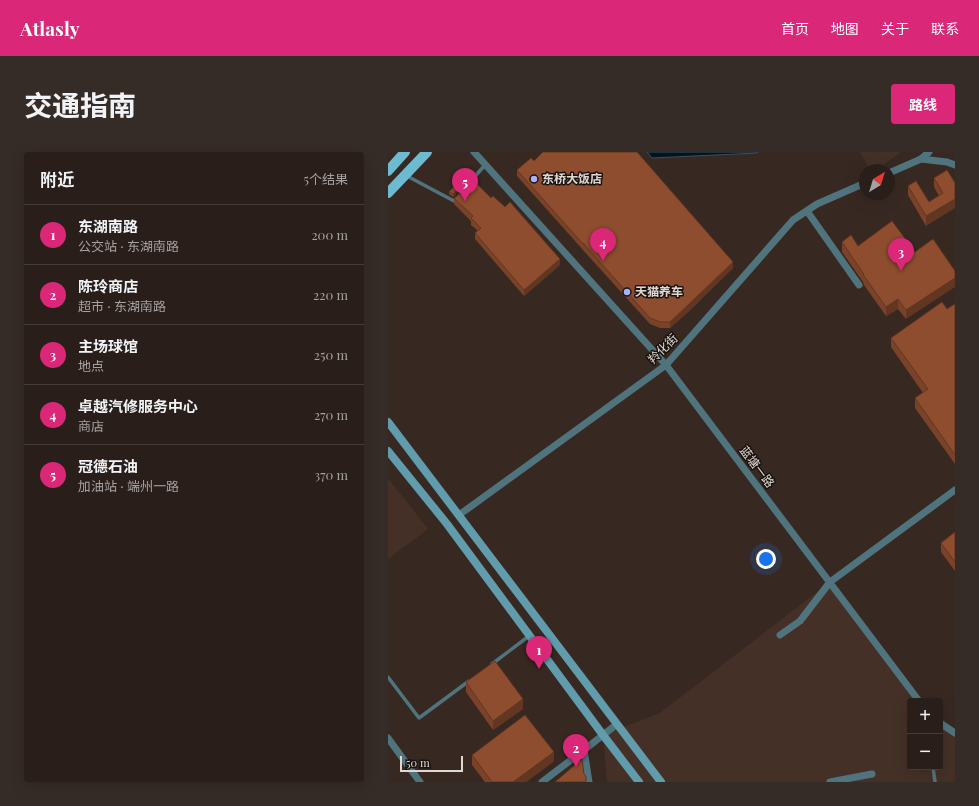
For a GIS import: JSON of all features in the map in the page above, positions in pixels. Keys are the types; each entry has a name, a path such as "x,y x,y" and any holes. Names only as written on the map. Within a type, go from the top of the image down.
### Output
{"main road":[{"path":"388,171 406,152"},
{"path":"388,193 427,152"},
{"path":"388,422 661,782"},
{"path":"388,451 447,524 639,782"}],"street":[{"name":"蓝塘一路","path":"474,152 666,365 917,698"},
{"path":"895,170 921,159 928,152"},
{"path":"921,159 940,161 955,165"},
{"name":"羚化街","path":"459,516 666,365 793,220 817,204 859,186"},
{"path":"807,211 860,285"},
{"path":"780,635 800,621 830,582 955,490"},
{"path":"542,782 618,724"},
{"path":"943,726 955,733"},
{"path":"388,738 420,782"},
{"path":"584,750 589,782"},
{"path":"830,782 872,774"}],"lane":[{"path":"470,183 485,165"},
{"path":"405,175 454,201 459,195"},
{"path":"486,668 529,636"},
{"path":"388,677 419,718 474,677"},
{"path":"934,770 936,782"}],"shaded area":[{"path":"860,152 901,152 884,164 867,164"},
{"path":"388,478 428,529 388,559"},
{"path":"830,582 917,698 907,698 907,770 943,770 943,725 955,733 955,782 607,782 603,735 660,713"}],"water":[{"path":"647,152 758,152 652,158"}],"building":[{"path":"543,152 637,152 733,262 670,322 660,322 650,318 517,170 531,158 534,161"},
{"path":"947,170 955,183 955,199 926,216 908,186 916,181 929,202 943,193 934,178"},
{"path":"464,176 467,179 453,194 449,192"},
{"path":"472,179 491,198 493,196 505,207 510,202 560,259 524,290 475,233 481,228 471,218 473,216 454,198"},
{"path":"892,221 915,252 933,239 955,271 955,278 906,310 898,299 886,307 842,242 851,235 858,246"},
{"path":"942,302 947,309 955,304 955,455 915,398 928,389 891,338"},
{"path":"955,532 955,562 941,543"},
{"path":"495,661 523,699 493,721 466,682"},
{"path":"525,715 554,752 513,782 492,782 472,755"},
{"path":"582,759 586,782 555,782"}],"place":[{"name":"东桥大饭店","path":"534,179"},
{"name":"冠德石油","path":"465,201"},
{"name":"卓越汽修服务中心","path":"603,261"},
{"name":"主场球馆","path":"901,271"},
{"name":"天猫养车","path":"627,292"},
{"name":"东湖南路","path":"539,669"},
{"name":"陈玲商店","path":"576,767"}]}
